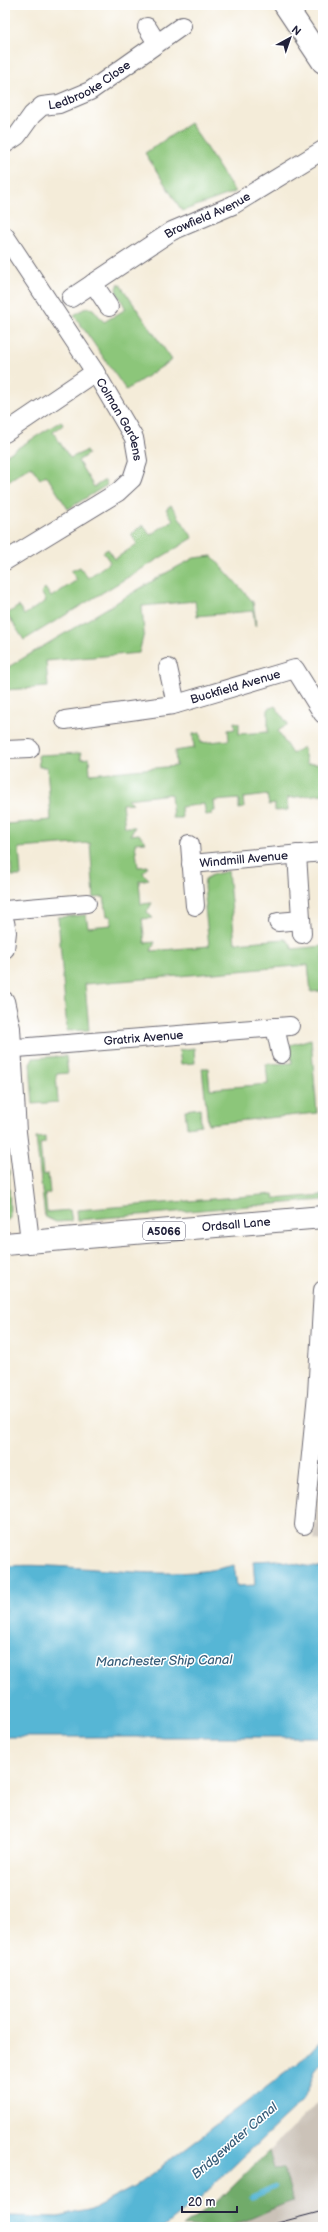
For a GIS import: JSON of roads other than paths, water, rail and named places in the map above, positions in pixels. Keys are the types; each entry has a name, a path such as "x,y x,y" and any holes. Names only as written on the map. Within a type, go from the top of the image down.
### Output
{"main road":[{"path":"285,5 323,62"},
{"name":"Ordsall Lane","path":"5,1244 323,1217"}],"street":[{"name":"Ledbrooke Close","path":"5,144 17,136 32,115 42,106 59,104 90,91 182,26"},
{"path":"147,27 157,43"},
{"name":"Browfield Avenue","path":"71,298 172,231 233,205 323,150"},
{"name":"Colman Gardens","path":"5,237 95,372 134,438 138,462 132,479 118,492 5,561"},
{"path":"93,283 110,307"},
{"path":"5,433 95,372"},
{"name":"Buckfield Avenue","path":"168,668 176,704"},
{"name":"Buckfield Avenue","path":"65,720 148,710 176,704 295,670 323,714"},
{"path":"5,750 30,749"},
{"name":"Windmill Avenue","path":"190,844 195,906"},
{"name":"Windmill Avenue","path":"191,864 323,852"},
{"name":"Windmill Avenue","path":"278,922 301,927 297,854"},
{"path":"5,910 88,903"},
{"path":"5,922 7,932 5,949"},
{"path":"5,1000 11,1028 9,1049 30,1241"},
{"name":"Gratrix Avenue","path":"9,1049 282,1026 281,1054"},
{"path":"304,1525 317,1394 323,1290"}],"water":[{"name":"Manchester Ship Canal","path":"277,1560 323,1568 323,1737 5,1737 5,1566 33,1565 149,1573 178,1573 207,1571 234,1565 237,1586 255,1585 253,1561"},
{"name":"Bridgewater Canal","path":"323,2038 323,2061 316,2070 303,2100 201,2197 164,2227 5,2227 5,2216 58,2217 92,2209 134,2187 301,2061"}],"waterway":[{"path":"252,2197 274,2187"}],"tram line":[{"path":"262,2227 323,2211"},
{"path":"308,2227 323,2225"}]}
